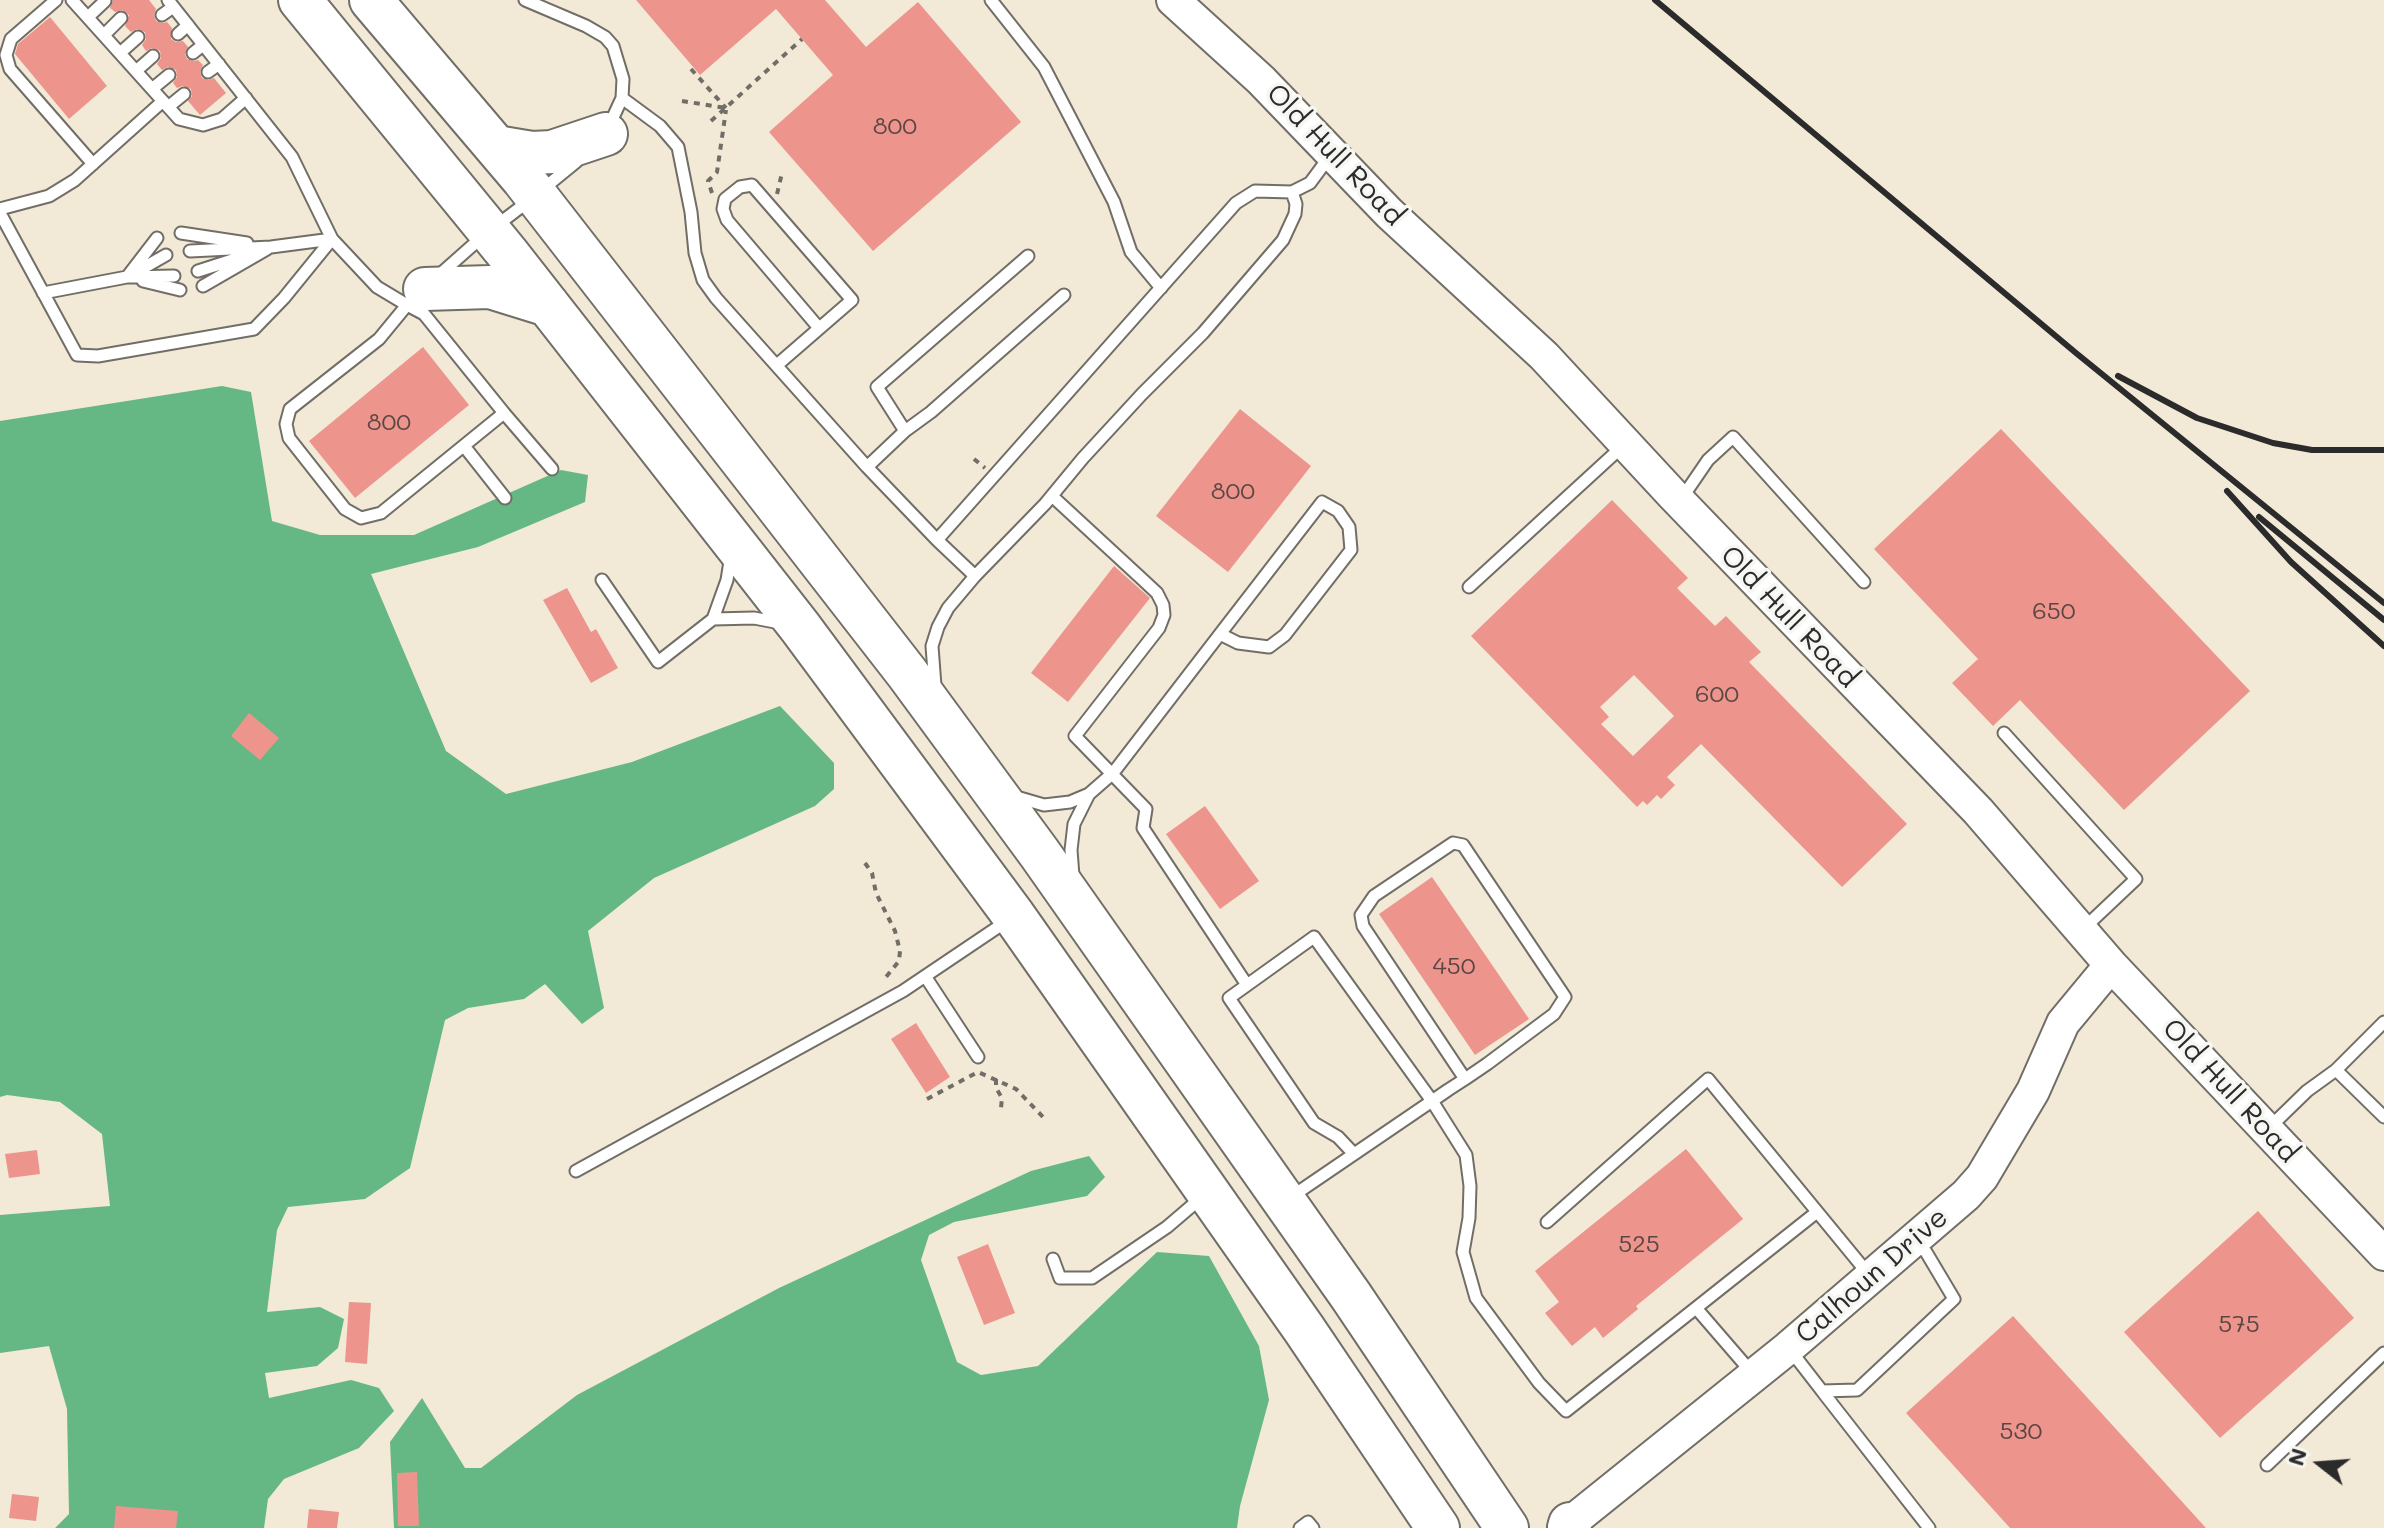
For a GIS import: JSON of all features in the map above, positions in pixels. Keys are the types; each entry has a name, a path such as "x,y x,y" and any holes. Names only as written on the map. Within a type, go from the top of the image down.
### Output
{"highway":[{"path":"300,0 512,214"},
{"path":"338,0 397,67 786,564 915,715 950,731 1284,1202 1507,1528"},
{"path":"371,0 496,147 512,214 548,305 800,627 1014,916 1438,1528"},
{"path":"496,147 532,153 552,152 614,116"},
{"path":"416,297 490,287 548,305"},
{"path":"1104,1045 1163,1094 1267,1226 1369,1371 1473,1528"}],"main road":[{"name":"Old Hull Road","path":"1173,0 1261,80 1389,213 1544,356 1679,502 1978,811 2111,965 2384,1254"},
{"name":"Calhoun Drive","path":"1568,1527 1915,1241 1982,1177 2033,1091 2063,1023 2111,965"}],"lane":[{"path":"56,0 11,39 6,55 10,69 93,164"},
{"path":"72,0 179,119 203,125 222,119 246,98"},
{"path":"504,413 381,513 361,518 345,509 289,438 286,424 290,409 379,339 416,297 512,214 614,116 623,79 613,46 605,37 586,26 525,0"},
{"path":"991,0 1044,67 1114,202 1131,252 1161,288"},
{"path":"88,17 105,1"},
{"path":"162,15 170,3 292,157 332,239 377,287 416,297"},
{"path":"104,35 121,18"},
{"path":"178,34 188,25"},
{"path":"120,53 138,37"},
{"path":"193,53 203,45"},
{"path":"136,71 153,56"},
{"path":"208,72 219,64"},
{"path":"152,89 169,75"},
{"path":"184,94 166,104 75,180 49,196 0,211 77,355 98,356 254,329 332,239"},
{"path":"614,116 660,126 678,147 691,212 695,253 703,280 716,298 867,467 975,576"},
{"path":"937,540 1236,203 1247,194 1264,190 1292,192 1310,183 1333,152"},
{"path":"777,365 852,300 752,185 740,187 725,199 724,213 731,226 819,328"},
{"path":"950,731 932,646 948,608 1102,437 1203,333 1283,240 1295,214 1292,192"},
{"path":"181,233 271,247"},
{"path":"127,277 157,238"},
{"path":"190,251 271,247 332,239"},
{"path":"198,271 271,247"},
{"path":"203,286 271,247"},
{"path":"127,277 166,255"},
{"path":"905,431 877,387 1028,256"},
{"path":"43,293 127,277 174,276"},
{"path":"127,277 180,290"},
{"path":"867,467 1064,295"},
{"path":"416,297 424,314 552,469"},
{"path":"1679,502 1708,460 1733,437 1864,582"},
{"path":"1469,587 1626,444"},
{"path":"464,446 505,498"},
{"path":"1052,496 1157,593 1164,615 1159,628 1075,736 1146,809 1143,828 1247,985"},
{"path":"990,786 1044,805 1070,802 1089,794 1113,773 1220,634 1322,502 1338,511 1349,527 1351,550 1285,635 1269,647 1238,643 1220,634"},
{"path":"602,580 658,662 713,619 727,580 734,542"},
{"path":"713,619 754,618 800,627"},
{"path":"2004,733 2136,879 2081,931"},
{"path":"1076,906 1072,837 1074,824 1089,794"},
{"path":"1284,1202 1465,1079 1554,1014 1565,997 1463,845 1453,843 1374,896 1361,915 1363,926 1465,1079"},
{"path":"576,1171 903,991 1014,916"},
{"path":"1354,1154 1338,1137 1314,1123 1229,998 1314,937 1432,1101 1466,1155 1470,1186 1463,1252 1467,1276 1476,1298 1539,1383 1566,1411 1817,1212"},
{"path":"925,976 978,1057"},
{"path":"2267,1130 2307,1091 2336,1070 2384,1022"},
{"path":"2336,1070 2384,1117"},
{"path":"1547,1222 1708,1079 1871,1277"},
{"path":"1053,1259 1060,1278 1092,1278 1167,1227 1208,1193"},
{"path":"1822,1391 1857,1390 1954,1299 1926,1252 1915,1241"},
{"path":"1696,1308 1753,1375"},
{"path":"1788,1348 1929,1528"},
{"path":"2267,1465 2384,1353"},
{"path":"1300,1528 1308,1522 1313,1528"}],"path":[{"path":"711,121 802,39"},
{"path":"691,69 726,108 717,172 708,181"},
{"path":"682,101 726,108"},
{"path":"865,863 872,873 876,893 895,931 900,951 899,961 886,977"},
{"path":"927,1099 978,1072 1016,1089 1044,1118"},
{"path":"996,1079 996,1088 1002,1098 1001,1108"}],"green space":[{"path":"222,386 251,392 272,521 320,535 414,535 561,470 588,475 585,502 478,547 371,574 446,751 506,794 632,762 780,706 834,763 834,789 815,806 654,878 588,931 604,1008 582,1024 545,984 524,999 468,1008 445,1020 410,1168 365,1199 288,1207 277,1230 267,1312 320,1307 344,1319 338,1348 317,1366 265,1373 269,1398 351,1380 379,1388 394,1411 359,1448 284,1479 268,1499 264,1528 55,1528 69,1514 67,1409 49,1346 0,1353 0,1215 110,1206 102,1134 60,1102 7,1095 0,1097 0,421"},
{"path":"1089,1156 1105,1177 1087,1196 954,1222 929,1235 921,1260 957,1362 981,1375 1038,1366 1157,1252 1209,1256 1259,1346 1269,1400 1240,1506 1237,1528 394,1528 390,1442 422,1398 465,1468 481,1468 577,1395 779,1288 1031,1171"}],"building":[{"path":"113,0 149,0 156,9 156,21 167,22 172,28 171,39 183,41 188,47 185,54 187,59 198,60 203,65 200,72 202,78 214,78 226,93 200,115 188,101 192,96 191,89 183,86 177,88 173,83 177,77 176,70 168,67 162,70 157,64 161,58 160,51 152,48 146,51 142,45 146,39 145,32 137,29 131,32 125,26 129,15 110,8"},
{"path":"636,0 825,0 866,47 918,2 1021,122 873,251 769,132 833,75 776,9 700,75"},
{"path":"50,17 107,86 69,119 15,54 18,44"},
{"path":"423,347 469,405 355,498 309,441"},
{"path":"1240,409 1311,466 1228,572 1156,516"},
{"path":"2001,429 2250,691 2124,810 2020,700 1993,726 1952,683 1978,659 1874,549"},
{"path":"1612,500 1688,578 1677,588 1715,626 1726,616 1761,652 1749,662 1907,824 1842,887 1701,744 1667,777 1675,785 1661,799 1657,795 1647,805 1643,801 1637,807 1471,636","holes":["1634,675 1674,716 1633,756 1601,724 1609,717 1600,707"]},
{"path":"1114,566 1150,598 1068,702 1031,673"},
{"path":"567,588 591,632 596,629 618,668 591,683 543,600"},
{"path":"249,713 279,738 260,760 231,736"},
{"path":"1205,806 1259,881 1220,909 1166,834"},
{"path":"1432,877 1529,1019 1475,1055 1379,914"},
{"path":"916,1023 950,1077 926,1093 891,1039"},
{"path":"1686,1149 1743,1219 1636,1306 1638,1309 1603,1338 1595,1327 1572,1346 1545,1313 1559,1302 1535,1271"},
{"path":"37,1150 40,1174 9,1178 5,1154"},
{"path":"2258,1211 2354,1318 2220,1438 2124,1332"},
{"path":"988,1244 1015,1313 984,1325 957,1257"},
{"path":"349,1302 371,1303 367,1364 345,1362"},
{"path":"2013,1316 2206,1528 2010,1528 1906,1413"},
{"path":"417,1472 419,1526 398,1526 397,1473"},
{"path":"12,1494 39,1497 36,1521 9,1518"},
{"path":"116,1506 178,1511 176,1528 114,1528"},
{"path":"309,1509 339,1512 337,1528 307,1528"}],"railway":[{"path":"1655,0 2076,353 2384,603"},
{"path":"2118,376 2197,418 2273,443 2312,450 2384,450"},
{"path":"2227,491 2291,562 2384,646"},
{"path":"2259,517 2384,620"}]}
